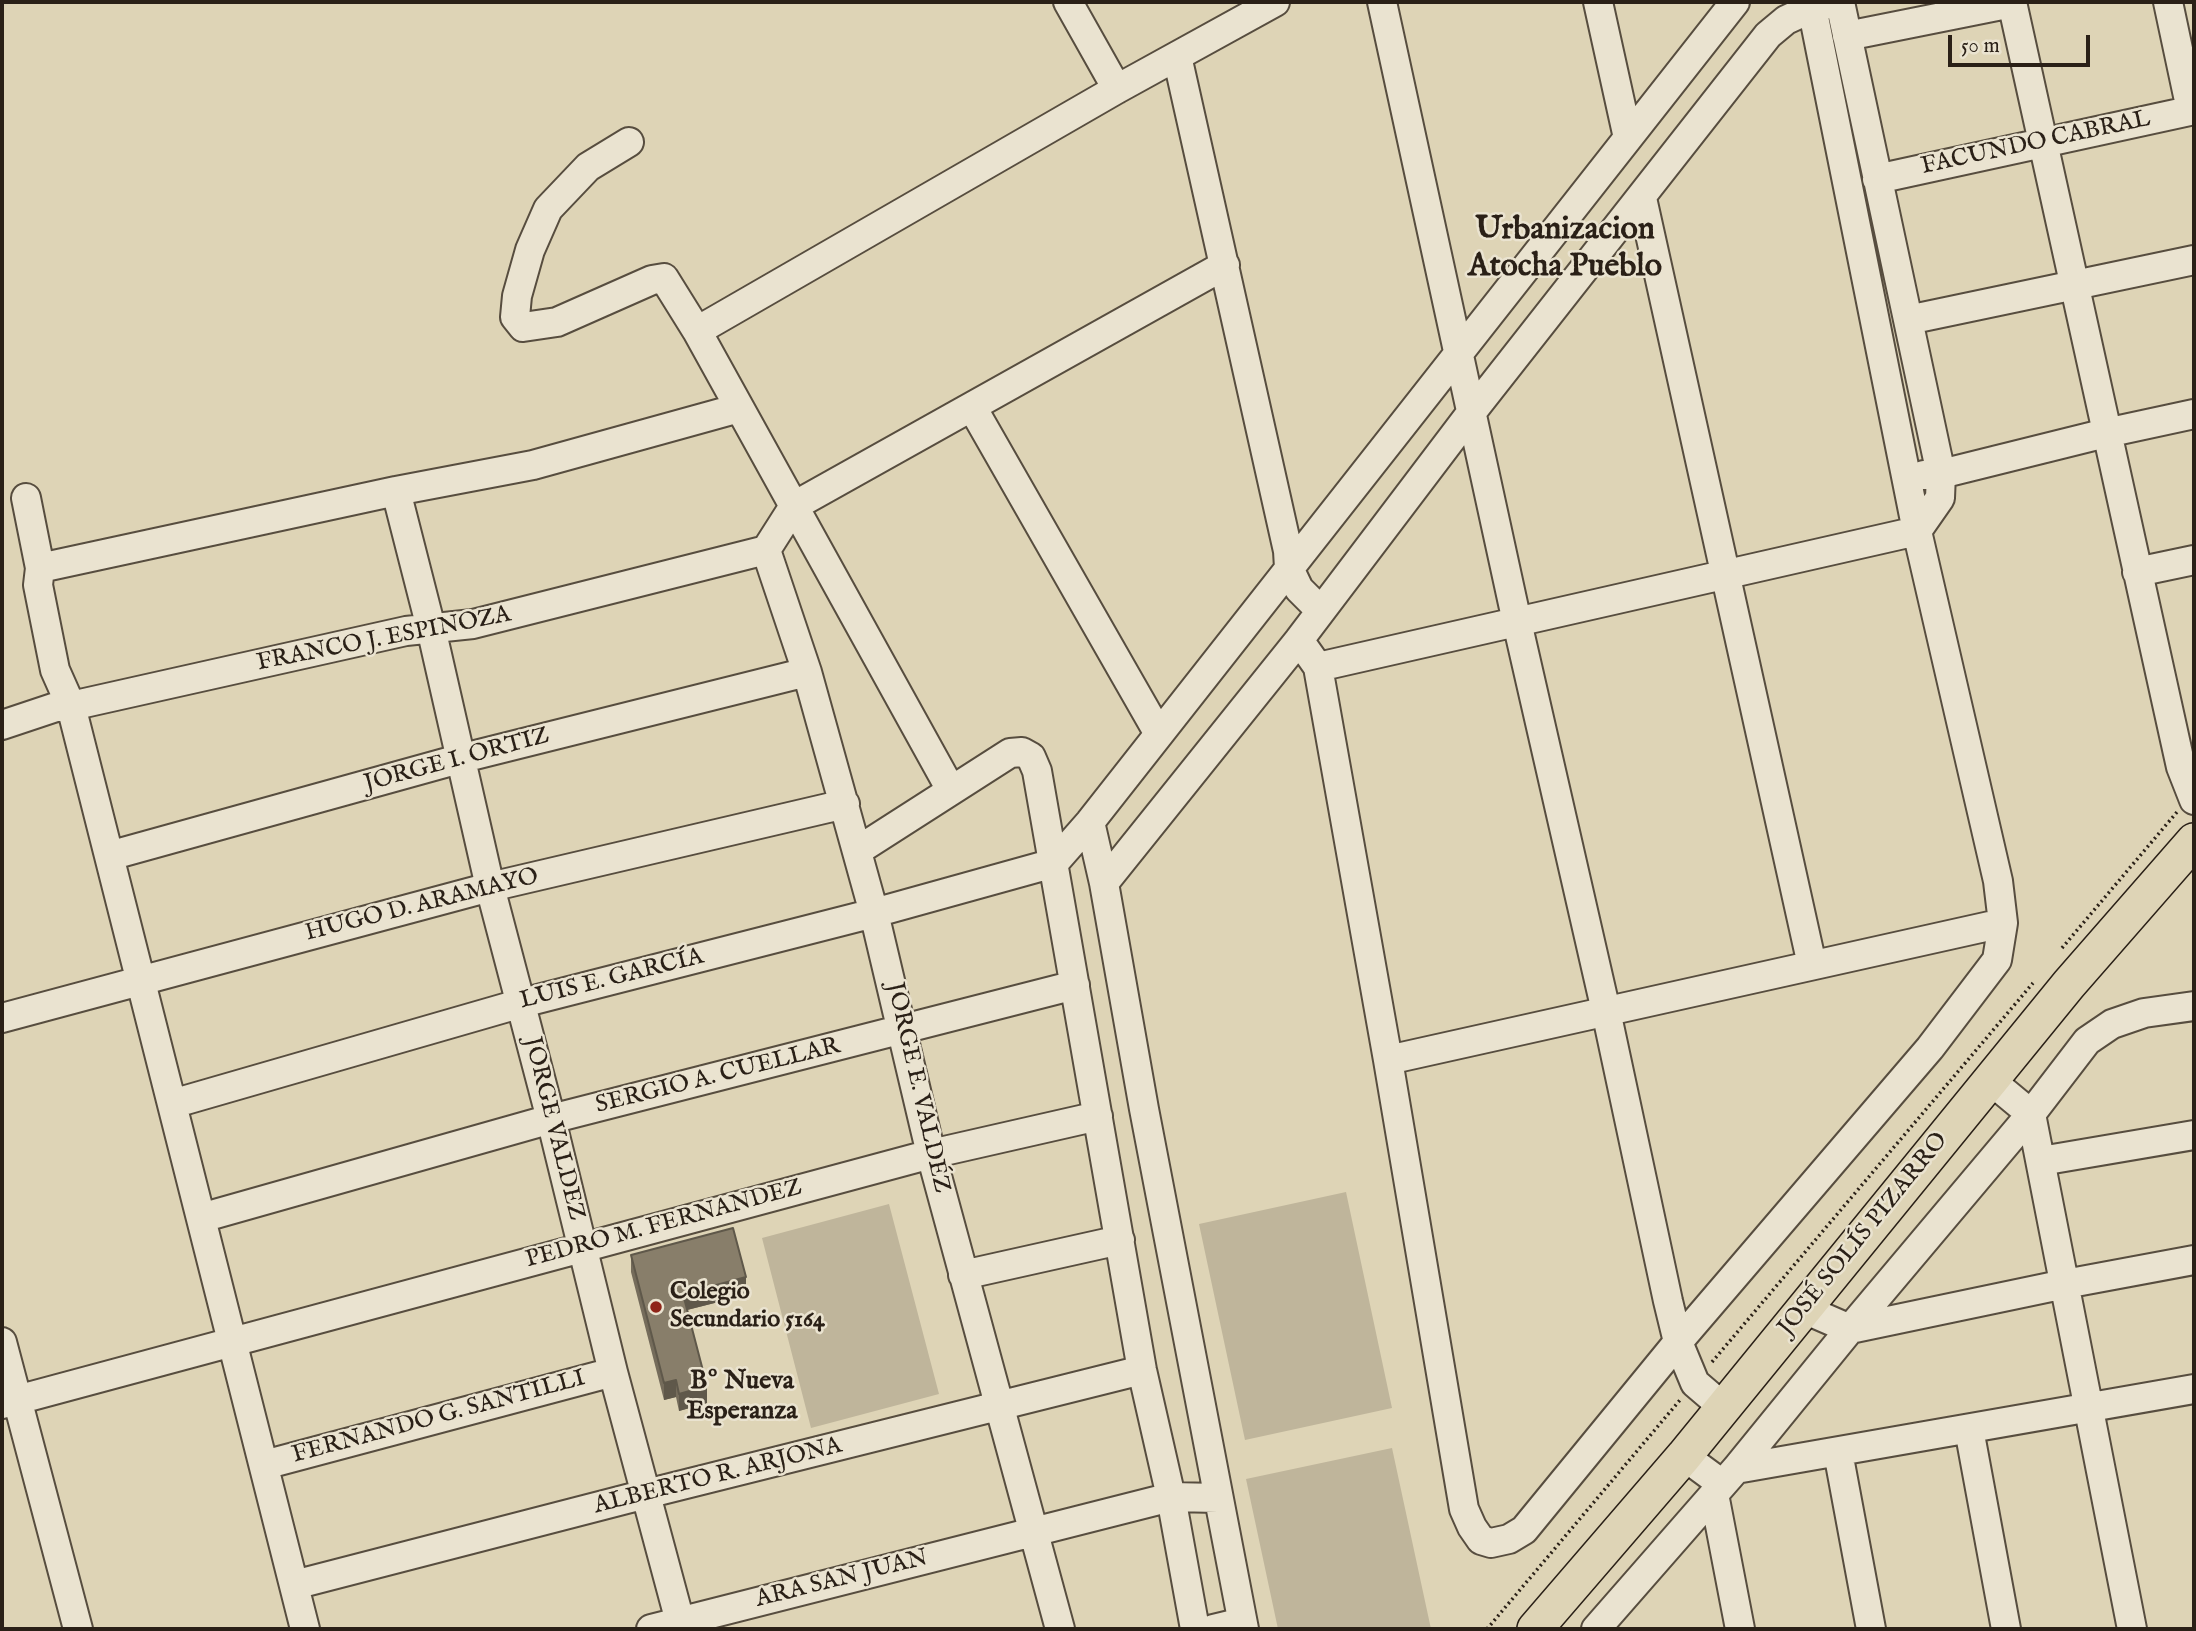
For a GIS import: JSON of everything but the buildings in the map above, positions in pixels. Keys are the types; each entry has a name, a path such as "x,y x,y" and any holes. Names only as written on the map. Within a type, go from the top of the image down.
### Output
{"main road":[{"name":"JOSÉ SOLÍS PIZARRO","path":"1535,1629 1684,1456 2069,984 2194,841"}],"street":[{"path":"1068,2 1116,89"},
{"path":"697,331 1116,89 1275,2"},
{"path":"1382,2 1668,1301 1678,1342 1695,1382 1723,1408"},
{"path":"1598,2 1628,138"},
{"path":"1054,863 1090,822 1735,2"},
{"path":"1847,36 2012,2 2137,572 2182,766 2193,797"},
{"path":"2168,2 2192,110"},
{"path":"1318,667 1917,531 1940,498 1941,474 1847,36 1818,3"},
{"path":"1104,883 1321,611 1471,413 1768,35 1786,20 1818,3"},
{"path":"1298,640 1318,667 1464,1509 1481,1540 1491,1543 1509,1539 1524,1530 1678,1342 1930,1048 1997,960 2003,923 1998,881 1917,531 1818,3"},
{"path":"1177,56 1288,551 1289,568 1299,589 1321,611"},
{"name":"FACUNDO CABRAL","path":"1877,179 2192,110"},
{"path":"629,142 588,167 548,209 530,250 517,296 515,317 523,327 557,322 652,279 664,278 697,331 951,790"},
{"path":"1642,198 1812,965"},
{"path":"1908,320 2194,260"},
{"path":"766,550 794,506 1225,265"},
{"path":"972,407 1159,734"},
{"path":"40,568 396,491 533,465 738,408"},
{"path":"1906,476 1941,474 2194,414"},
{"name":"JORGE VALDEZ","path":"396,491 431,628 490,887 681,1625"},
{"path":"26,498 40,568 38,585 55,670 71,706 305,1629"},
{"name":"FRANCO J. ESPINOZA","path":"2,725 37,711 71,706 406,631 473,624 766,550"},
{"name":"JORGE E. VALDÉZ","path":"766,550 807,672 845,804 903,1031 931,1154 1060,1629"},
{"path":"2137,572 2194,560"},
{"name":"JORGE I. ORTIZ","path":"109,856 459,759 807,672"},
{"path":"857,851 1010,754 1022,752 1031,757 1038,771 1142,1370 1171,1497 1195,1629"},
{"name":"HUGO D. ARAMAYO","path":"2,1018 490,887 845,804"},
{"path":"1090,822 1104,883 1144,1109 1243,1625 1213,1629"},
{"name":"LUIS E. GARCÍA","path":"172,1104 522,1003 874,913 1054,863"},
{"path":"1388,1060 2003,923"},
{"name":"SERGIO A. CUELLAR","path":"201,1218 551,1119 1075,985"},
{"path":"1605,1625 2031,1114 2087,1041 2112,1024 2144,1013 2194,1006"},
{"path":"1990,1080 2031,1114 2132,1629"},
{"name":"PEDRO M. FERNANDEZ","path":"9,1402 931,1154 1098,1116"},
{"path":"2041,1161 2194,1135"},
{"path":"963,1275 1120,1240"},
{"path":"1804,1309 1850,1329 2194,1260"},
{"path":"2,1342 9,1402 78,1629"},
{"name":"ALBERTO R. ARJONA","path":"294,1585 1142,1370"},
{"name":"FERNANDO G. SANTILLI","path":"264,1465 614,1372"},
{"path":"1684,1456 1724,1483 1838,1452 2194,1389"},
{"path":"1969,1429 2006,1629"},
{"path":"1838,1452 1871,1629"},
{"path":"1724,1483 1740,1629"},
{"name":"ARA SAN JUAN","path":"650,1629 681,1625 1171,1497 1219,1498"}],"path":[{"path":"2059,952 2193,797"},
{"path":"1487,1629 2041,973"}],"shaded area":[{"path":"1346,1192 1392,1408 1245,1440 1199,1224"},
{"path":"889,1204 939,1394 811,1428 762,1238"},
{"path":"1392,1448 1431,1629 1278,1629 1246,1479"}],"place":[{"name":"Colegio Secundario 5164","path":"656,1307"}],"district":[{"name":"Urbanizacion Atocha Pueblo","path":"1565,250"},
{"name":"Bº Nueva Esperanza","path":"742,1398"}]}
